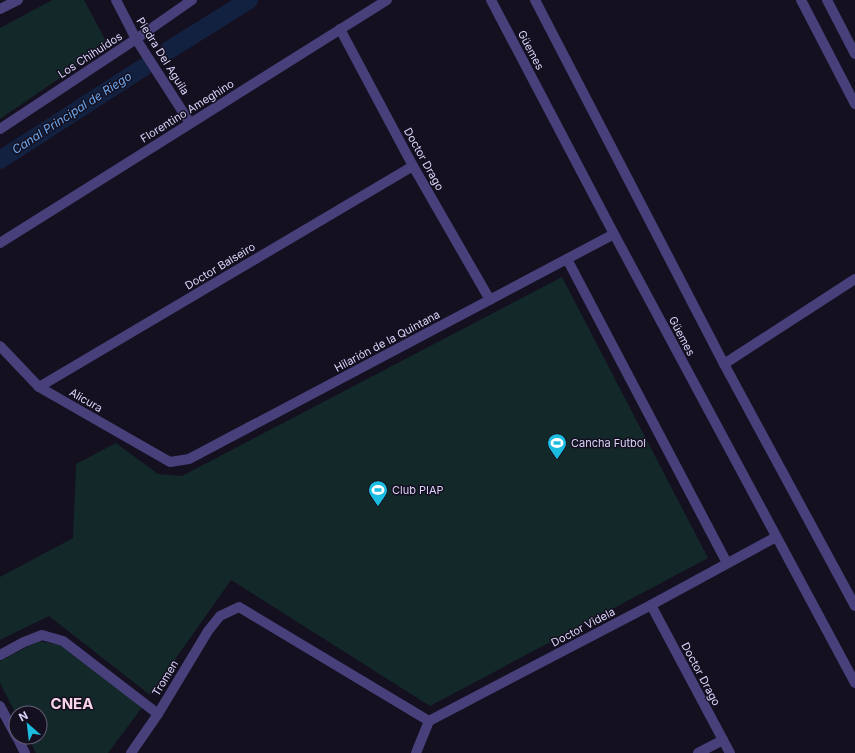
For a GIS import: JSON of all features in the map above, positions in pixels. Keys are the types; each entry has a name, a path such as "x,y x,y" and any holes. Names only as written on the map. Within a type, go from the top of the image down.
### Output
{"street":[{"path":"0,9 18,0"},
{"name":"Piedra Del Aguila","path":"116,0 136,39 190,123"},
{"name":"Los Chihuidos","path":"0,129 192,0"},
{"name":"Florentino Ameghino","path":"0,242 387,0"},
{"name":"Güemes","path":"491,0 614,234 855,683"},
{"path":"535,0 724,364 855,606"},
{"path":"801,0 855,104"},
{"path":"827,0 855,54"},
{"name":"Doctor Drago","path":"340,29 413,166 490,300"},
{"name":"Doctor Balseiro","path":"39,387 413,166"},
{"name":"Hilarión de la Quintana","path":"170,462 190,459 614,234"},
{"path":"567,259 727,563"},
{"path":"724,364 855,280"},
{"name":"Alicura","path":"0,346 39,387 170,462"},
{"name":"Doctor Videla","path":"429,721 651,605 776,536"},
{"name":"Doctor Drago","path":"651,605 730,753"},
{"name":"Tromen","path":"131,753 158,714 208,631 220,616 239,607 429,721"},
{"path":"0,655 24,642 42,635 63,641 158,714"},
{"path":"0,706 8,721"},
{"path":"416,753 429,721"},
{"path":"698,753 723,740"}],"green space":[{"path":"52,0 84,0 108,45 0,119 0,28"},
{"name":"Club PIAP","path":"562,277 708,558 430,706 231,580 150,695 49,616 0,640 0,577 73,538 76,464 116,443 158,474 182,476"},
{"path":"39,641 61,645 143,706 108,753 36,753 32,745 48,745 48,705 11,705 0,683 0,661"}],"waterway":[{"name":"Canal Principal de Riego","path":"169,50 249,0"},
{"name":"Canal Principal de Riego","path":"0,160 144,67"}],"place":[{"name":"Cancha Futbol","path":"557,460"},
{"name":"Club PIAP","path":"378,507"}],"district":[{"name":"CNEA","path":"72,704"}]}
